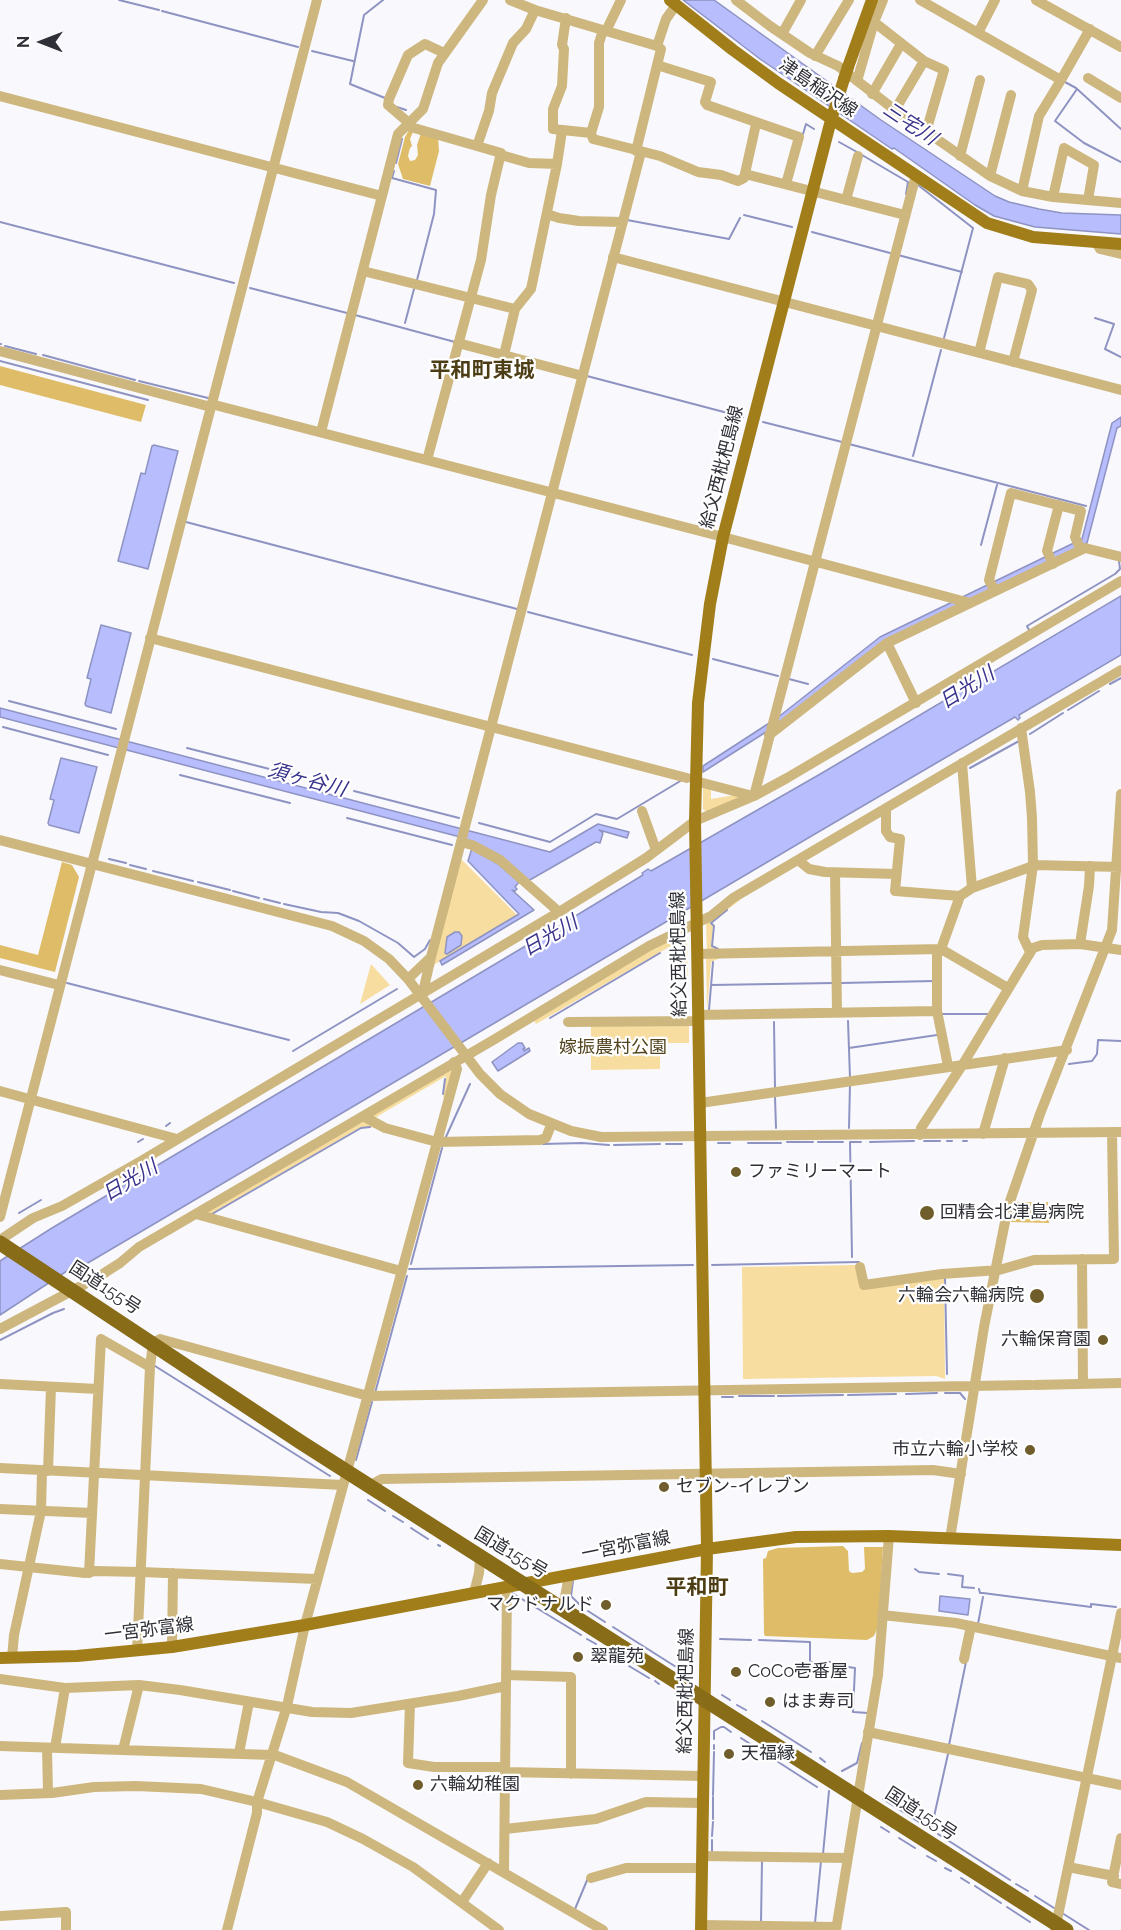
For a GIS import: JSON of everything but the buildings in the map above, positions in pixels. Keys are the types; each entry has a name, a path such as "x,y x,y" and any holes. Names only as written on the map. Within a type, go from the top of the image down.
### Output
{"highway":[{"name":"国道155号","path":"1,1243 156,1342 345,1478 369,1486 525,1583 1059,1928"}],"main road":[{"name":"給父西枇杷島線","path":"701,1928 707,1474 694,821 695,746 703,653 723,537 832,117 848,77 872,0"},
{"name":"津島稲沢線","path":"673,2 733,50 987,223 1033,237 1121,244"},
{"name":"一宮弥富線","path":"6,1658 77,1656 172,1647 707,1549 796,1537 889,1536 1121,1545"}],"street":[{"path":"0,1217 317,0"},
{"path":"321,432 398,134 423,109 433,74 444,54 483,0"},
{"path":"422,995 623,222 646,103 661,49 510,0"},
{"path":"621,0 599,43 599,107 591,133 593,139 669,159 698,172 738,180 744,178 756,124"},
{"path":"782,34 801,0"},
{"path":"815,56 849,0"},
{"path":"848,77 883,0"},
{"path":"920,0 1061,80"},
{"path":"978,33 995,0"},
{"path":"1036,0 1121,46"},
{"path":"1055,11 1062,0"},
{"path":"657,46 673,2"},
{"path":"743,2 782,34 815,56 838,66 848,77 990,176 1022,191 1053,197 1121,203"},
{"path":"477,146 489,111 492,93 513,43 526,28 535,10"},
{"path":"566,18 562,45 562,86 553,109 554,129 591,133"},
{"path":"874,22 924,61 944,70 926,132"},
{"path":"1022,191 1039,116 1090,28"},
{"path":"444,54 425,44 408,55 388,99 388,105 408,124 529,163 557,164"},
{"path":"872,94 901,44"},
{"path":"895,111 924,61"},
{"path":"657,64 711,82 705,102 707,105 741,116 756,124 799,137 786,184"},
{"path":"1088,78 1121,98"},
{"path":"960,156 980,80"},
{"path":"990,176 1011,95"},
{"path":"0,96 382,196"},
{"path":"504,355 514,309 531,289 548,213 562,131"},
{"path":"1053,197 1064,148 1094,165 1088,200"},
{"path":"427,460 485,241 491,195 501,155"},
{"path":"846,200 858,156"},
{"path":"745,174 905,215"},
{"path":"754,796 916,175"},
{"path":"548,213 559,218 579,221 623,222"},
{"path":"1096,242 1100,249 1121,254"},
{"path":"613,257 1121,390"},
{"path":"363,271 514,309"},
{"path":"979,353 998,277 1028,284 1032,290 1013,362"},
{"path":"458,343 583,376"},
{"path":"0,351 321,432 969,603"},
{"path":"993,587 1011,493 1081,511 1075,537 1079,546"},
{"path":"1051,559 1059,505"},
{"path":"769,733 887,643 969,603 993,587 1079,546 1121,557"},
{"path":"1,1243 33,1218 62,1206 559,912 656,850 694,821 754,796 1121,581"},
{"path":"150,638 685,778"},
{"path":"887,643 916,703"},
{"path":"0,1329 120,1263 139,1247 454,1062 464,1053 697,919 711,916 733,898 1121,670"},
{"path":"1021,728 1030,792 1033,866 1023,937 1030,952"},
{"path":"962,763 972,888"},
{"path":"703,783 754,796"},
{"path":"950,1539 984,1328 1008,1207 1112,930 1119,867 1121,794"},
{"path":"885,808 886,831 890,837 900,839 895,891 960,896"},
{"path":"642,811 656,850"},
{"path":"0,840 332,926 364,941 379,951 408,978 464,1053 500,1094 529,1114 551,1125 600,1137 1116,1132 1118,1259 1034,1260 996,1269 864,1285 860,1267"},
{"path":"461,841 500,860 559,912"},
{"path":"798,860 809,869 834,873 896,874"},
{"path":"948,1066 937,1011 939,950 960,896 972,888 1033,866 1119,867"},
{"path":"1080,944 1090,866"},
{"path":"834,873 837,1012"},
{"path":"920,1135 921,1128 963,1064 1030,952 1042,945 1080,944 1121,950"},
{"path":"697,954 939,950 1008,988"},
{"path":"408,978 431,957"},
{"path":"0,970 59,985"},
{"path":"568,1022 837,1012 937,1011"},
{"path":"700,1103 1067,1050"},
{"path":"983,1134 1005,1058"},
{"path":"227,1930 257,1813 257,1802 287,1706 317,1579 457,1069 454,1062"},
{"path":"0,1092 177,1139"},
{"path":"363,1116 385,1128 437,1142 540,1140 546,1138 551,1125"},
{"path":"196,1214 401,1271"},
{"path":"1082,1259 1083,1384"},
{"path":"89,1573 101,1339 150,1367"},
{"path":"137,1651 150,1367 156,1342 368,1396 1121,1383"},
{"path":"0,1384 98,1389"},
{"path":"6,1658 14,1635 40,1511 51,1387"},
{"path":"0,1468 145,1475 345,1478"},
{"path":"369,1486 382,1479 933,1470 961,1474"},
{"path":"0,1509 92,1513"},
{"path":"701,1928 836,1929 878,1675 889,1536"},
{"path":"474,1593 480,1557"},
{"path":"0,1566 89,1573 141,1572 317,1579"},
{"path":"172,1647 173,1573"},
{"path":"563,1608 569,1575"},
{"path":"504,1872 507,1587"},
{"path":"1059,1928 1068,1867 1086,1778 1116,1657 1121,1613"},
{"path":"882,1615 971,1626 1116,1657"},
{"path":"964,1659 971,1626"},
{"path":"0,1679 65,1688 139,1685 287,1706 312,1712 351,1713 410,1704 506,1680 571,1677 570,1774"},
{"path":"123,1750 139,1685"},
{"path":"48,1793 51,1748 65,1688"},
{"path":"239,1754 249,1702"},
{"path":"410,1704 408,1763 434,1767 570,1774 703,1776"},
{"path":"868,1732 1121,1785"},
{"path":"0,1746 272,1754 347,1782 603,1930"},
{"path":"0,1795 48,1793 94,1787 173,1787 201,1789 257,1802 327,1822 354,1835 413,1867 499,1930"},
{"path":"504,1829 596,1819 646,1802 702,1803"},
{"path":"1068,1867 1117,1880 1121,1838"},
{"path":"591,1878 626,1868 701,1862 847,1858"},
{"path":"462,1902 488,1863"},
{"path":"0,1916 66,1912 66,1930"}],"green space":[{"path":"703,785 711,787 711,799 735,795 741,799 707,812 703,809"},
{"path":"460,858 517,915 432,966"},
{"path":"739,899 710,923 713,926 711,947 720,951 707,951 706,923"},
{"path":"682,934 687,936 688,981 685,981 683,939 536,1024 533,1018 653,947"},
{"path":"725,956 711,962 707,1011 706,958"},
{"path":"371,964 390,985 360,1004"},
{"name":"嫁振農村公園","path":"591,1026 689,1026 689,1043 660,1043 660,1069 591,1070"},
{"path":"453,1069 447,1096 443,1098 446,1076 373,1119 371,1114"},
{"path":"360,1120 384,1130 361,1127 211,1214 203,1214"},
{"path":"857,1265 861,1287 944,1277 945,1379 936,1376 743,1379 742,1267"}],"shaded area":[{"path":"409,130 413,132 410,139 412,146 408,156 410,161 415,160 418,155 417,145 421,133 438,137 439,151 430,186 403,179 398,164"},
{"path":"0,366 146,405 141,422 0,385"},
{"path":"62,862 72,865 79,877 55,972 0,958 0,945 38,955"},
{"path":"1015,1202 1048,1202 1049,1223 1011,1222"},
{"path":"843,1546 848,1551 849,1571 852,1573 862,1572 865,1569 864,1547 883,1547 878,1627 874,1636 867,1640 765,1636 763,1559 766,1558 768,1551 778,1548"}],"water":[{"path":"683,0 714,0 881,120 995,196 1009,202 1062,213 1121,215 1121,234 1035,227 994,216 760,59"},
{"path":"1121,417 1121,426 1117,428 1087,543 884,641 766,732 703,772 703,766 777,718 880,637 1082,539 1112,423"},
{"path":"154,445 178,451 148,569 118,561 141,473 145,474"},
{"name":"日光川","path":"1121,596 1121,655 1019,715 1018,720 1015,717 81,1267 79,1265 70,1269 0,1315 0,1261 549,932 547,928 551,925 554,929 643,875 642,873 648,869 651,871 822,773"},
{"path":"101,625 131,633 111,713 85,704 91,679 87,678"},
{"path":"0,708 550,852 598,824 629,832 627,838 599,830 603,833 600,843 596,842 528,881 464,838 0,717"},
{"path":"61,758 97,767 79,833 48,823 54,800 50,799"},
{"path":"472,848 498,864 519,882 515,887 517,889 512,890 534,910 442,965 440,961 519,914 468,861"},
{"path":"459,932 462,936 461,945 447,954 445,953 447,937"},
{"path":"518,1043 522,1043 524,1051 529,1048 530,1051 498,1071 492,1062"},
{"path":"940,1596 970,1599 968,1615 939,1611"}],"waterway":[{"path":"119,0 159,10"},
{"path":"383,0 364,15 350,84 385,98"},
{"path":"162,11 298,47"},
{"path":"312,51 353,61"},
{"path":"1065,82 1076,88 1121,129"},
{"path":"1077,89 1055,121 1084,143 1121,162"},
{"path":"397,107 406,110"},
{"path":"803,134 806,124 814,129"},
{"path":"396,163 402,139"},
{"path":"839,142 857,152"},
{"path":"862,155 908,182 906,194"},
{"path":"394,171 392,178 436,190 434,214 417,280"},
{"path":"918,185 973,228 944,338"},
{"path":"744,215 792,227"},
{"path":"627,220 729,239 740,218"},
{"path":"0,222 234,283"},
{"path":"812,232 890,253"},
{"path":"898,255 962,272"},
{"path":"250,288 347,313"},
{"path":"405,323 414,289"},
{"path":"355,315 455,342"},
{"path":"1095,318 1114,324 1105,349 1121,357"},
{"path":"5,346 36,354"},
{"path":"913,456 941,350"},
{"path":"43,355 135,380"},
{"path":"0,361 148,400"},
{"path":"587,376 743,417"},
{"path":"139,381 208,398"},
{"path":"763,422 842,442"},
{"path":"849,444 1086,506"},
{"path":"981,545 997,485"},
{"path":"186,522 517,609"},
{"path":"1029,630 1027,626 1115,574 1120,569 1119,561"},
{"path":"528,612 692,655"},
{"path":"713,659 778,676"},
{"path":"1110,684 1121,678"},
{"path":"789,679 808,684"},
{"path":"1068,710 1099,691"},
{"path":"9,701 116,729"},
{"path":"1030,734 1063,713"},
{"path":"3,727 108,755"},
{"path":"970,768 1019,741"},
{"name":"須ヶ谷川","path":"187,748 297,776"},
{"path":"180,775 290,803"},
{"path":"479,823 550,842 596,814 617,819 682,780"},
{"name":"須ヶ谷川","path":"354,791 459,818"},
{"path":"347,818 452,845"},
{"path":"109,859 126,863"},
{"path":"130,865 146,869"},
{"path":"153,871 193,881"},
{"path":"198,882 230,890"},
{"path":"233,891 259,898"},
{"path":"264,899 280,903"},
{"path":"284,904 321,912 338,913 359,921 398,943 414,957 425,949 430,940"},
{"path":"718,949 712,946 714,926 711,923 727,910"},
{"path":"550,1018 660,953"},
{"path":"709,1010 713,962"},
{"path":"841,983 934,981"},
{"path":"67,983 289,1040"},
{"path":"711,985 834,983"},
{"path":"293,1051 397,989"},
{"path":"942,1014 988,1014"},
{"path":"848,1021 850,1078"},
{"path":"774,1022 775,1089"},
{"path":"849,1048 937,1035"},
{"path":"1069,1064 1092,1061 1097,1054 1098,1040 1121,1041"},
{"path":"443,1094 445,1079"},
{"path":"445,1139 470,1084"},
{"path":"849,1128 850,1084"},
{"path":"775,1097 776,1128"},
{"path":"166,1126 170,1123"},
{"path":"212,1214 361,1128 370,1127"},
{"path":"138,1142 143,1139"},
{"path":"870,1142 914,1141"},
{"path":"924,1141 940,1141"},
{"path":"947,1141 952,1141"},
{"path":"787,1142 813,1142"},
{"path":"818,1142 843,1142"},
{"path":"852,1257 850,1142 861,1142"},
{"path":"718,1143 730,1143"},
{"path":"748,1143 781,1143"},
{"path":"543,1144 609,1145"},
{"path":"614,1145 660,1144"},
{"path":"666,1144 682,1144"},
{"path":"411,1264 442,1148"},
{"path":"19,1213 41,1200"},
{"path":"712,1265 859,1262"},
{"path":"409,1269 693,1265"},
{"path":"375,1393 407,1276"},
{"path":"945,1278 947,1374"},
{"path":"0,1340 64,1309"},
{"path":"155,1366 330,1476"},
{"path":"906,1394 937,1393"},
{"path":"945,1393 960,1393 965,1399"},
{"path":"848,1395 896,1394"},
{"path":"778,1396 843,1395"},
{"path":"739,1396 774,1396"},
{"path":"722,1397 733,1397"},
{"path":"356,1460 372,1402"},
{"path":"368,1500 385,1511"},
{"path":"393,1516 403,1522"},
{"path":"411,1528 428,1539"},
{"path":"915,1569 919,1572 939,1574"},
{"path":"948,1574 963,1576 962,1587 974,1588"},
{"path":"573,1581 571,1596 581,1606"},
{"path":"979,1589 980,1593 1091,1607 1091,1604 1116,1607"},
{"path":"512,1593 581,1635"},
{"path":"978,1624 983,1597"},
{"path":"588,1611 605,1622"},
{"path":"613,1627 684,1672"},
{"path":"587,1639 596,1644"},
{"path":"720,1639 751,1640"},
{"path":"759,1640 810,1642 810,1662 841,1662 841,1666 855,1668 853,1712 868,1713"},
{"path":"604,1649 625,1663"},
{"path":"949,1745 966,1662"},
{"path":"629,1666 649,1678"},
{"path":"655,1681 659,1684"},
{"path":"675,1694 688,1702"},
{"path":"722,1695 730,1700"},
{"path":"737,1705 746,1710"},
{"path":"762,1721 811,1752"},
{"path":"714,1739 714,1731 721,1727 731,1732"},
{"path":"741,1738 817,1787"},
{"path":"842,1771 857,1763 862,1743"},
{"path":"713,1795 714,1752"},
{"path":"931,1830 948,1754"},
{"path":"820,1758 825,1762"},
{"path":"823,1854 829,1791"},
{"path":"713,1797 713,1819"},
{"path":"883,1799 933,1831"},
{"path":"712,1836 713,1822"},
{"path":"881,1827 889,1832"},
{"path":"938,1834 1010,1880"},
{"path":"899,1838 915,1848"},
{"path":"712,1840 712,1853"},
{"path":"927,1856 936,1861"},
{"path":"761,1923 762,1860"},
{"path":"815,1923 821,1861"},
{"path":"945,1868 951,1871"},
{"path":"575,1909 588,1878"},
{"path":"961,1878 969,1883"},
{"path":"1016,1884 1028,1891"},
{"path":"975,1886 1001,1903"},
{"path":"1035,1896 1054,1908"},
{"path":"1007,1907 1030,1922"},
{"path":"1062,1913 1089,1930"}],"place":[{"name":"ファミリーマート","path":"736,1172"},
{"name":"回精会北津島病院","path":"927,1213"},
{"name":"六輪会六輪病院","path":"1037,1296"},
{"name":"六輪保育園","path":"1103,1340"},
{"name":"市立六輪小学校","path":"1030,1450"},
{"name":"セブン-イレブン","path":"664,1487"},
{"name":"マクドナルド","path":"606,1605"},
{"name":"翠龍苑","path":"578,1657"},
{"name":"CoCo壱番屋","path":"736,1672"},
{"name":"はま寿司","path":"770,1702"},
{"name":"天福縁","path":"729,1754"},
{"name":"六輪幼稚園","path":"418,1785"}],"district":[{"name":"平和町東城","path":"482,371"},
{"name":"平和町","path":"697,1588"}],"water label":[{"name":"三宅川","path":"910,124"}]}
